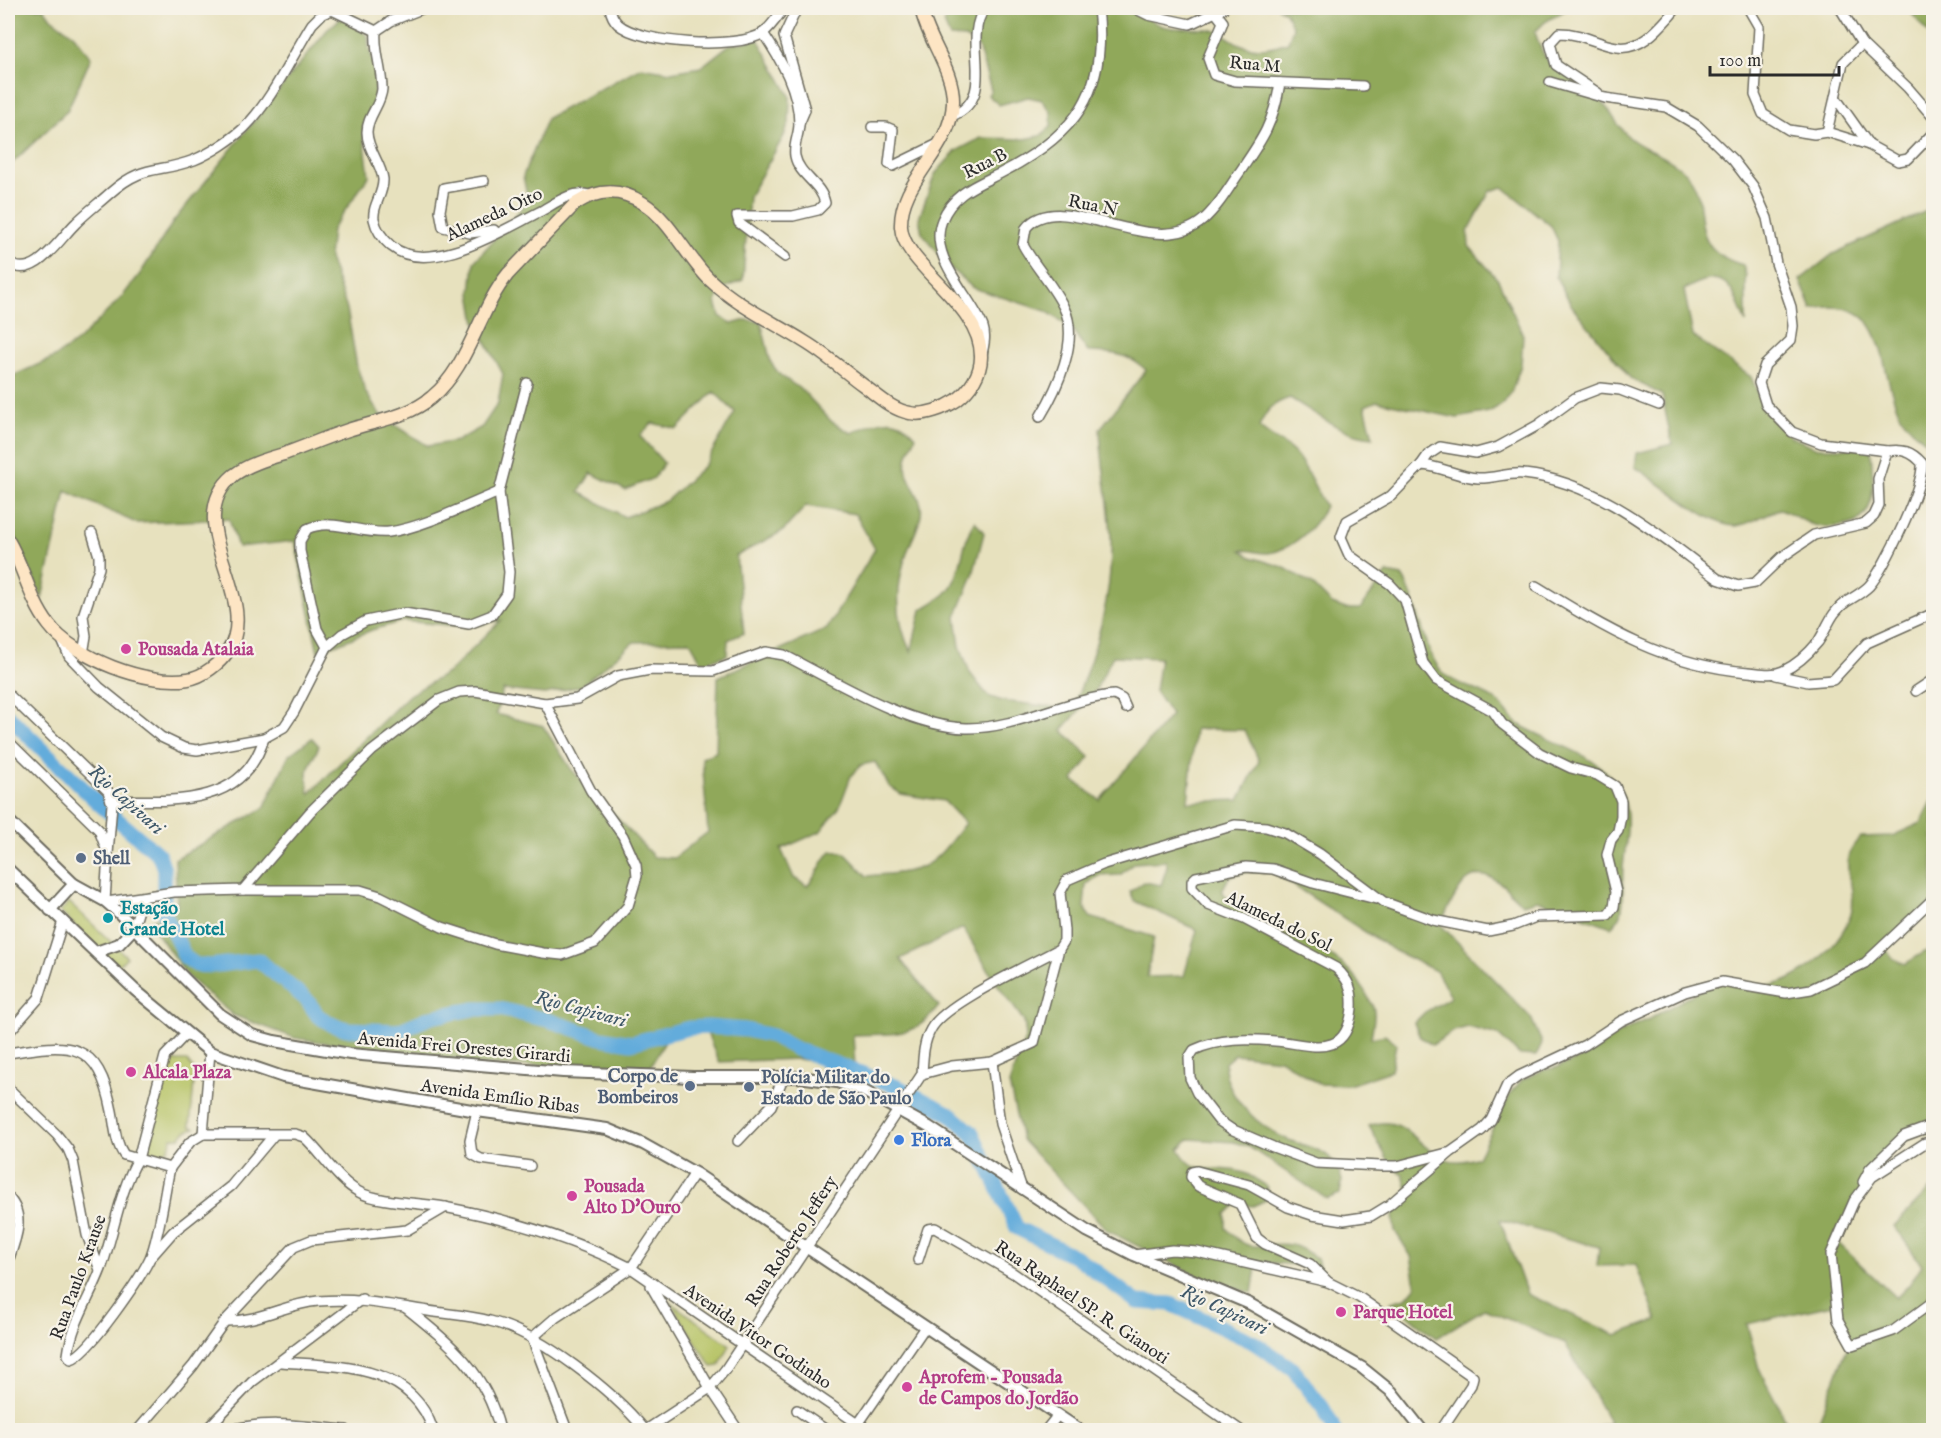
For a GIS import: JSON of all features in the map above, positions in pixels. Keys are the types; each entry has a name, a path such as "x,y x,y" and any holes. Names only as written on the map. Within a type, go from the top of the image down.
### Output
{"main road":[{"path":"8,540 37,608 62,640 83,654 116,667 171,680 200,675 221,660 230,649 236,633 235,598 215,536 214,516 225,485 250,465 401,414 417,408 433,397 446,383 461,358 498,286 565,213 589,195 603,191 622,193 644,204 709,278 728,294 808,344 896,409 918,414 952,404 963,396 976,378 981,359 977,334 968,318 914,255 901,230 902,214 907,198 942,142 952,116 951,86 921,8"}],"street":[{"path":"8,262 18,267 30,266 41,260 75,223 130,176 143,170 194,160 244,128 260,109 312,24 321,14 332,10 376,31 391,21 424,8"},
{"path":"610,8 619,25 650,37 692,42 724,42 763,33 784,8"},
{"path":"785,257 739,223 737,216 793,216 818,210 825,203 823,192 801,169 795,158 795,140 805,110 784,36 797,8"},
{"path":"952,116 965,109 976,92 979,73 975,28 985,8"},
{"name":"Rua B","path":"981,359 985,341 983,328 951,273 941,246 941,223 949,205 968,189 1023,161 1078,116 1088,100 1098,69 1098,8"},
{"path":"1134,8 1148,15 1190,24 1220,10"},
{"path":"1605,98 1556,65 1550,43 1559,33 1577,33 1617,47 1634,46 1651,35 1677,8"},
{"path":"1748,8 1759,27 1755,95 1763,114 1789,130 1814,135 1827,132 1869,145 1898,161 1903,161 1934,132"},
{"path":"1840,8 1862,44 1908,88 1934,118"},
{"name":"Rua M","path":"1220,10 1223,22 1208,58 1214,75 1235,81 1363,86"},
{"name":"Alameda Oito","path":"376,31 375,46 382,92 368,119 367,133 383,177 383,186 375,207 374,218 379,232 399,252 416,257 435,257 510,227 575,194 589,195"},
{"path":"763,33 786,72 795,94 799,125"},
{"path":"1827,132 1843,63 1862,44"},
{"path":"1550,82 1605,98 1666,107 1698,126 1733,160 1753,186 1767,218 1776,263 1791,307 1793,326 1791,340 1765,365 1759,383 1766,405 1792,432 1821,443 1887,451 1901,449 1913,453 1922,463 1921,478 1899,534 1870,585 1835,611 1818,641 1797,662 1774,675"},
{"name":"Rua N","path":"1040,417 1061,380 1070,324 1064,308 1023,246 1026,228 1039,218 1059,215 1080,217 1152,235 1184,231 1203,220 1219,202 1271,124 1280,83"},
{"path":"1835,98 1869,145"},
{"path":"872,128 886,127 892,130 889,164 893,166 942,142"},
{"path":"484,181 444,188 440,211 443,227 470,233 510,227"},
{"path":"62,640 69,656 78,668 161,737 197,750 264,738 284,727 327,647 342,634 378,617 404,613 469,624 492,615 507,594 509,572 499,492 528,382"},
{"path":"1059,949 969,998 941,1017 932,1027 925,1042 920,1077 952,1066 992,1062 1034,1043 1059,949 1064,941 1060,893 1067,880 1104,864 1235,825 1266,827 1285,833 1320,854 1384,902 1432,921 1488,931 1536,918 1608,915 1614,907 1616,892 1607,855 1611,840 1618,831 1621,816 1621,801 1615,786 1597,775 1578,771 1540,753 1525,744 1502,724 1493,711 1436,680 1423,663 1405,600 1390,584 1349,555 1341,537 1347,521 1390,496 1428,455 1440,447 1476,453 1498,447 1538,426 1575,398 1600,388 1620,390 1659,405"},
{"path":"1421,465 1434,466 1480,479 1522,473 1589,492 1611,502 1718,579 1738,586 1755,583 1782,557 1814,535 1866,523 1874,516 1879,504 1878,479 1887,451"},
{"path":"327,647 317,629 300,552 300,541 307,529 327,524 368,532 398,530 499,492"},
{"path":"83,654 86,636 82,616 99,562 92,532"},
{"path":"1536,586 1631,642 1723,670 1774,675 1808,682 1833,680 1867,643 1934,613"},
{"path":"243,890 310,812 372,751 439,700 459,692 475,691 545,703 577,699 618,676 650,670 713,671 766,652 784,655 924,721 967,728 1017,720 1114,696 1122,699 1126,708"},
{"path":"1916,691 1934,679"},
{"path":"8,694 102,783 111,802 106,901 174,892 360,890 380,896 442,927 495,944 562,955 595,943 628,906 637,876 636,865 623,836 591,791 545,703"},
{"path":"111,802 153,801 216,792 234,784 251,769 259,757 264,738"},
{"path":"8,741 91,819 99,830 108,854"},
{"name":"Avenida Frei Orestes Girardi","path":"8,820 74,884 106,901 220,1014 252,1035 350,1054 563,1072 693,1077 784,1076 837,1082 862,1090 899,1106 1087,1231 1134,1255 1250,1304 1361,1367 1392,1392 1422,1431"},
{"name":"Alameda do Sol","path":"1384,902 1352,891 1313,883 1273,869 1246,867 1196,877 1192,881 1192,888 1208,905 1244,919 1336,968 1348,979 1353,995 1348,1026 1339,1040 1329,1045 1313,1048 1277,1041 1226,1040 1194,1050 1189,1058 1190,1078 1197,1094 1218,1120 1231,1129 1316,1163 1397,1166 1450,1152"},
{"name":"Avenida Emílio Ribas","path":"10,876 63,921 186,1035 210,1052 283,1077 477,1111 607,1129 643,1144 695,1173 1058,1414 1080,1431"},
{"path":"50,910 74,884"},
{"path":"96,952 119,944 133,929 142,897"},
{"path":"1328,1282 1301,1258 1265,1244 1257,1238 1240,1204 1198,1186 1191,1177 1192,1172 1197,1171 1249,1185 1288,1207 1312,1215 1344,1220 1363,1219 1389,1205 1450,1152 1482,1130 1491,1120 1507,1085 1519,1076 1585,1045 1621,1021 1684,992 1722,982 1786,993 1811,988 1865,963 1934,898"},
{"path":"8,1033 39,998 63,921"},
{"name":"Rua Paulo Krause","path":"170,1168 150,1257 122,1303 76,1357 71,1359 68,1355 75,1322 100,1270 129,1174 138,1159 165,1056 186,1035"},
{"path":"8,1053 66,1046 84,1053 97,1067 106,1084 120,1149 124,1155 170,1168 190,1142 203,1134 210,1052"},
{"path":"992,1062 1000,1124 1022,1189"},
{"path":"738,1141 771,1106 784,1076"},
{"name":"Rua Roberto Jeffery","path":"645,1431 710,1388 744,1345 920,1077"},
{"path":"8,1089 57,1135 68,1149 73,1161 87,1235 100,1270"},
{"path":"477,1111 470,1140 472,1154 481,1158 530,1166"},
{"path":"1934,1125 1904,1136 1870,1169 1831,1254 1838,1320 1852,1345 1893,1331 1934,1301"},
{"name":"Avenida Vitor Godinho","path":"203,1134 273,1136 295,1134 304,1137 350,1186 364,1195 446,1207 525,1227 609,1257 631,1268 648,1282 744,1345 860,1429"},
{"path":"150,1257 173,1232 231,1186 273,1136"},
{"path":"1854,1200 1872,1177 1916,1147 1925,1143 1934,1145"},
{"path":"532,1338 555,1318 631,1268 695,1173"},
{"path":"8,1197 19,1220 18,1234 8,1261"},
{"path":"138,1431 193,1366 225,1321 283,1257 302,1242 407,1230 446,1207"},
{"name":"Rua Raphael SP. R. Gianoti","path":"918,1260 928,1229 935,1228 976,1250 1240,1431"},
{"path":"1134,1255 1172,1250 1197,1252 1328,1282 1360,1298 1473,1377 1472,1385 1441,1431"},
{"path":"648,1282 738,1431"},
{"path":"225,1321 255,1320 315,1301 362,1299 489,1320 532,1338 593,1381 632,1415 645,1431"},
{"path":"206,1431 237,1396 362,1299"},
{"path":"664,1306 674,1299"},
{"path":"404,1307 447,1342 477,1374 495,1409 500,1431"},
{"path":"860,1429 925,1327"},
{"path":"532,1338 567,1431"},
{"path":"281,1362 344,1366 376,1373 401,1386 418,1401 433,1431"},
{"path":"797,1410 826,1431"},
{"path":"1046,1431 1058,1414"},
{"path":"231,1431 258,1424 346,1431"}],"green space":[{"path":"8,8 44,8 51,18 74,35 91,58 67,111 8,167"},
{"path":"962,8 1142,8 1149,17 1164,27 1213,30 1242,45 1259,48 1288,42 1293,28 1286,13 1279,8 1569,8 1545,22 1535,32 1548,61 1563,74 1591,91 1630,138 1679,166 1685,172 1694,184 1699,197 1705,236 1711,247 1723,257 1743,265 1746,275 1746,323 1731,290 1725,283 1709,279 1684,290 1693,336 1751,377 1763,404 1791,437 1817,448 1871,448 1872,498 1863,517 1853,523 1840,526 1817,526 1780,509 1736,526 1713,519 1685,503 1635,467 1637,453 1672,444 1662,395 1630,378 1572,306 1556,277 1558,241 1551,226 1503,187 1490,191 1468,232 1469,246 1498,280 1523,335 1521,365 1511,393 1501,405 1489,412 1457,418 1377,401 1365,406 1373,437 1340,428 1290,398 1279,402 1264,416 1259,427 1297,456 1325,506 1310,529 1287,547 1269,553 1241,550 1251,557 1283,567 1311,583 1332,604 1346,609 1360,609 1387,573 1402,576 1413,600 1432,656 1445,675 1498,702 1520,725 1594,762 1617,785 1626,808 1627,825 1622,907 1617,921 1611,927 1537,900 1523,904 1499,882 1487,876 1469,879 1462,886 1440,924 1531,1018 1542,1043 1536,1056 1520,1055 1498,1035 1468,1027 1454,1031 1432,1045 1420,1037 1414,1023 1425,1012 1451,997 1436,971 1393,950 1273,872 1244,872 1229,877 1222,891 1236,907 1253,919 1314,946 1333,957 1350,971 1364,990 1373,1008 1371,1038 1385,1035 1396,1044 1391,1071 1349,1085 1319,1084 1280,1059 1235,1054 1225,1063 1230,1088 1246,1110 1278,1135 1328,1156 1337,1167 1342,1180 1340,1194 1327,1199 1249,1147 1234,1142 1189,1139 1179,1149 1185,1159 1199,1168 1241,1172 1267,1186 1266,1200 1253,1206 1236,1204 1226,1214 1226,1228 1235,1237 1250,1246 1280,1244 1294,1246 1317,1258 1319,1266 1257,1262 1252,1293 1207,1281 1108,1231 1022,1140 1009,1084 1026,1036 1024,1021 995,981 963,928 900,959 939,1006 930,1017 911,1030 891,1034 853,1035 855,1067 797,1059 719,1062 707,1033 694,1032 666,1040 650,1067 470,1065 295,1038 233,1015 188,977 149,922 177,907 175,859 264,808 289,755 312,738 319,746 307,772 309,794 409,695 449,672 501,620 469,627 403,621 372,630 318,652 295,541 238,547 229,519 136,523 66,491 42,598 12,528 8,525 8,378 53,358 78,341 121,298 140,274 173,222 327,30 342,17 368,36 369,48 378,76 373,104 363,128 369,176 332,229 329,258 347,309 357,367 366,393 381,416 428,446 457,441 482,427 498,403 503,374 476,323 471,293 474,262 528,201 523,176 547,118 641,67 671,72 701,67 729,45 758,39 790,96 789,123 784,136 749,196 743,280 722,289 716,302 720,316 732,324 746,320 761,322 771,363 780,375 803,391 832,422 851,433 878,422 893,421 908,428 916,436 908,454 906,467 921,503 921,515 904,563 898,601 905,639 911,652 921,610 945,594 951,587 959,569 970,529 975,521 984,533 973,575 956,617 960,646 970,673 988,696 1002,701 1062,708 1075,702 1102,622 1111,560 1110,524 1100,429 1146,370 1126,357 1088,352 1071,328 1046,311 973,288 950,268 922,233 919,218 935,174 956,151 981,138 1025,139 1040,136 1051,127 1051,112 1042,100 1028,97 999,105 988,95 991,90 978,46 965,38 950,37 944,23 954,12","holes":["714,392 735,412 704,466 666,501 625,517 579,492 591,473 625,490 654,478 664,463 640,436 652,423 677,429","806,506 855,514 875,549 827,629 718,677 716,752 702,758 708,832 674,858 654,857 571,769 543,726 496,714 503,690 545,694 581,686 634,642 690,641 702,663 727,655 728,640 744,633 736,556 783,531","1113,656 1160,658 1155,691 1171,715 1100,800 1073,780 1090,757 1062,730 1093,695","1195,729 1245,730 1259,761 1239,800 1188,802","875,762 889,786 901,794 944,801 965,823 943,851 925,866 914,870 867,876 845,853 831,851 807,886 794,878 781,849 820,832 839,808 851,776 861,765","1166,861 1167,867 1161,885 1144,882 1130,892 1134,901 1197,930 1184,976 1147,977 1154,937 1090,917 1084,906 1086,885 1098,876 1120,875 1134,863"]},
{"path":"1907,8 1933,8 1933,39"},
{"path":"1933,208 1933,447 1911,428 1900,414 1877,338 1869,323 1856,312 1838,307 1812,309 1800,280 1833,254"},
{"path":"1933,799 1933,902 1886,949 1892,958 1905,964 1933,947 1933,1137 1924,1132 1907,1139 1881,1163 1862,1194 1838,1243 1896,1298 1909,1285 1922,1265 1894,1226 1930,1189 1933,1194 1933,1430 1811,1430 1819,1420 1847,1348 1832,1305 1747,1324 1759,1369 1791,1430 1584,1430 1610,1423 1565,1343 1484,1309 1436,1338 1391,1302 1406,1298 1416,1286 1411,1256 1395,1231 1393,1216 1407,1189 1403,1175 1391,1166 1369,1126 1385,1123 1399,1126 1432,1152 1445,1159 1459,1161 1478,1157 1512,1091 1522,1080 1543,1070 1586,1056 1598,1049 1607,1038 1649,1019 1723,977 1768,986 1794,977 1807,968 1831,946 1848,921 1853,898 1848,863 1853,846 1861,837 1892,836 1921,823","holes":["1500,1220 1599,1247 1597,1266 1636,1265 1657,1320 1616,1335 1527,1294"]},
{"path":"69,902 127,957 117,967 60,912"},
{"path":"170,1061 187,1061 195,1071 190,1126 195,1128 186,1131 179,1138 172,1138 169,1148 159,1156 149,1152 149,1137"},
{"path":"670,1302 730,1345 719,1366 712,1367"}],"waterway":[{"name":"Rio Capivari","path":"8,716 98,803 159,855 164,869 164,912 185,957 196,965 210,966 258,960 307,1000 318,1016 333,1025 347,1029 398,1031 431,1017 474,1009 499,1009 548,1020 601,1038 631,1043 689,1028 746,1030 772,1036 796,1049 898,1087 950,1114 972,1133 1017,1228 1078,1258 1137,1302 1171,1304 1253,1342 1293,1369 1323,1408 1335,1430"}],"place":[{"name":"Pousada Atalaia","path":"126,649"},
{"name":"Shell","path":"81,858"},
{"name":"Estação Grande Hotel","path":"108,918"},
{"name":"Alcala Plaza","path":"131,1072"},
{"name":"Corpo de Bombeiros","path":"690,1086"},
{"name":"Polícia Militar do Estado de São Paulo","path":"749,1087"},
{"name":"Flora","path":"899,1140"},
{"name":"Pousada Alto D'Ouro","path":"572,1196"},
{"name":"Parque Hotel","path":"1341,1312"},
{"name":"Aprofem - Pousada de Campos do Jordão","path":"907,1387"}]}
